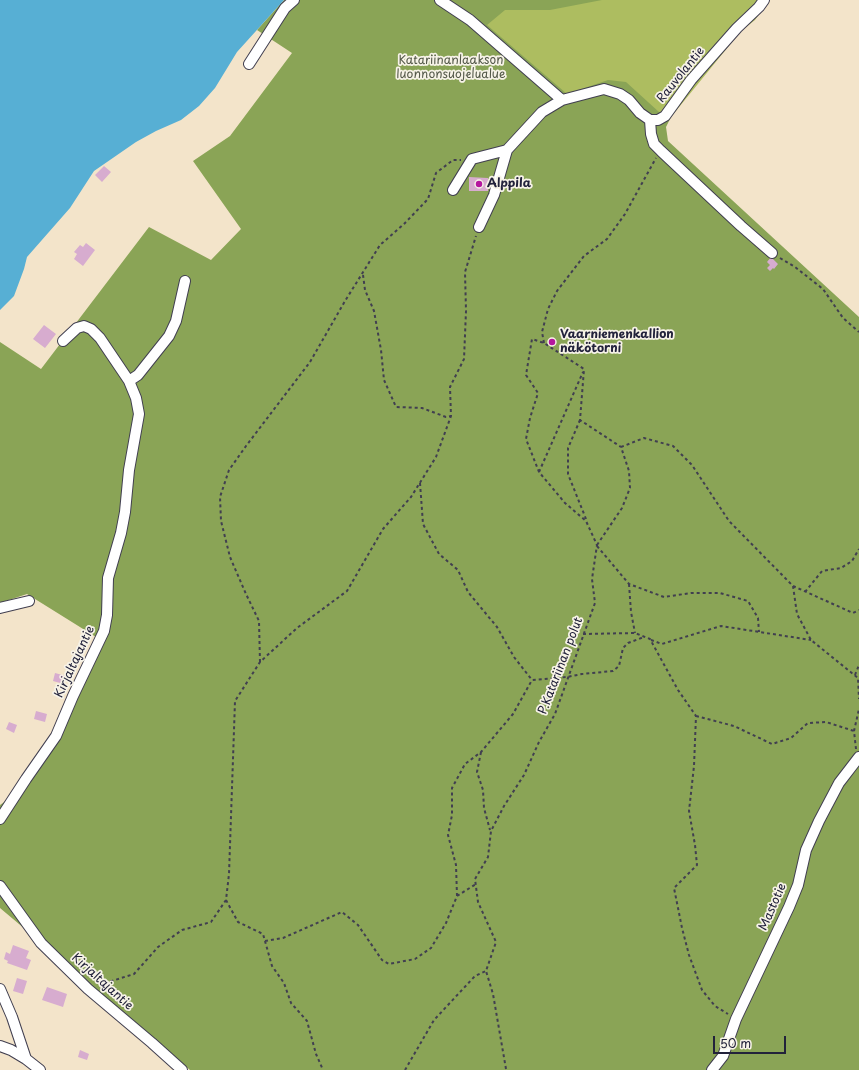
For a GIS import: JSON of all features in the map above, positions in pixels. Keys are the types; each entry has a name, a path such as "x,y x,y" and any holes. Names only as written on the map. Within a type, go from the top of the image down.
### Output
{"street":[{"path":"249,64 285,8 294,0"},
{"path":"440,0 470,20 562,100"},
{"name":"Rauvolantie","path":"650,120 658,120 665,116 691,80 764,0"},
{"path":"479,227 494,195 507,150 542,112 562,100 604,88 620,94 629,100 640,113 650,120 654,144 735,221 772,253"},
{"path":"453,190 472,159 507,150"},
{"path":"129,381 138,375 169,336 176,321 185,281"},
{"name":"Kirjaltajantie","path":"0,819 56,736 104,631 107,615 108,578 122,526 129,470 139,414 136,398 129,381 100,338 91,329 84,326 77,328 63,341"},
{"path":"0,608 29,601"},
{"name":"Mastotie","path":"712,1070 723,1056 736,1019 789,907 798,885 806,850 819,821 839,783 858,758"},
{"name":"Kirjaltajantie","path":"0,886 41,943 88,989 182,1070"},
{"path":"0,989 12,1017 26,1059"},
{"path":"0,1046 11,1050 40,1070"}],"path":[{"path":"260,662 259,621 230,557 221,521 220,497 229,470 310,362 345,301 380,245 404,224 428,199 436,173 453,160 472,159"},
{"path":"544,343 542,332 548,309 557,291 584,256 607,239 625,214 652,164"},
{"path":"88,989 134,974 158,947 182,930 210,922 226,900 229,874 235,701 260,662 297,628 347,590 384,529 411,497 436,457 451,416 450,387 464,359 466,311 465,272 479,227"},
{"path":"772,253 795,267 823,288 843,318 859,332"},
{"path":"363,274 365,290 374,311 381,350 384,380 396,407 422,408 446,417 451,416"},
{"path":"584,369 544,343 532,339 526,375 538,393 530,418 526,439 539,472 565,503 586,521"},
{"path":"584,369 580,420 568,448 568,474 597,545 629,584 664,597 691,593 720,593 748,601 758,618 759,632"},
{"path":"539,472 584,369"},
{"path":"580,420 621,447 629,470 630,488 622,508 597,545"},
{"path":"621,447 644,438 673,446 692,465 729,521 793,586 853,613 859,610"},
{"path":"420,482 423,524 439,554 458,570 468,592 497,627 514,657 532,680"},
{"name":"P.Katariinan polut","path":"486,971 496,942 478,902 475,879 488,857 491,831 504,806 524,775 554,714 595,603 592,578 597,545"},
{"path":"805,592 822,571 840,568 852,561 859,549"},
{"path":"629,584 630,612 635,633"},
{"path":"793,586 796,614 811,640 858,678 859,699"},
{"path":"583,634 635,633 662,644 722,626 811,640"},
{"path":"532,680 613,671 619,666 623,648 628,643 645,637"},
{"path":"650,639 678,690 696,716 694,766 689,811 695,845 696,865 674,888 682,928 689,955 702,990 715,1006 736,1019"},
{"path":"855,675 859,665"},
{"path":"265,941 283,938 342,912 358,925 382,960 389,964 414,959 431,948 446,923 457,896 456,865 448,835 452,816 452,788 465,764 481,752 512,714 532,680"},
{"path":"858,758 854,731 859,709"},
{"path":"696,716 734,726 772,744 791,738 808,723 826,722 854,731"},
{"path":"481,752 477,772 483,790 484,808 491,831"},
{"path":"457,896 476,884"},
{"path":"226,900 238,922 263,934 272,966 284,983 291,1003 307,1021 322,1070"},
{"path":"406,1070 434,1020 475,976 486,971 493,994 504,1069 509,1070"}],"green space":[{"path":"284,0 602,0 550,10 505,10 487,25 567,94 608,80 626,82 659,112 671,117 666,127 668,141 859,317 859,1070 190,1070 0,908 0,805 23,789 104,642 27,594 0,603 0,342 41,369 149,227 211,260 241,229 193,161 230,136 292,53 257,30"},
{"name":"Katariinanlaakson luonnonsuojelualue","path":"349,0 769,0 755,20 741,31 671,117 666,115 562,100"}],"water":[{"path":"0,0 284,0 237,52 215,88 199,106 181,120 136,142 94,171 70,208 27,257 14,296 0,310"}],"building":[{"path":"104,166 111,172 102,182 95,175"},
{"name":"Alppila","path":"469,177 488,178 488,191 469,191"},
{"path":"86,243 95,250 83,266 74,259 77,254 74,252 80,245 83,247"},
{"path":"771,257 778,264 770,271 767,268 770,265 767,262"},
{"path":"44,325 56,334 45,348 33,339"},
{"path":"55,673 66,676 64,684 53,681"},
{"path":"36,711 47,714 45,722 34,719"},
{"path":"9,722 17,725 14,733 6,729"},
{"path":"13,945 29,951 26,958 31,960 27,970 7,963 8,961 4,959 6,952 10,954"},
{"path":"17,978 27,981 23,994 13,991"},
{"path":"47,987 67,994 63,1007 42,1000"},
{"path":"80,1050 89,1054 87,1060 78,1057"}],"place":[{"name":"Alppila","path":"479,184"},
{"name":"Vaarniemenkallion näkötorni","path":"552,342"}]}
